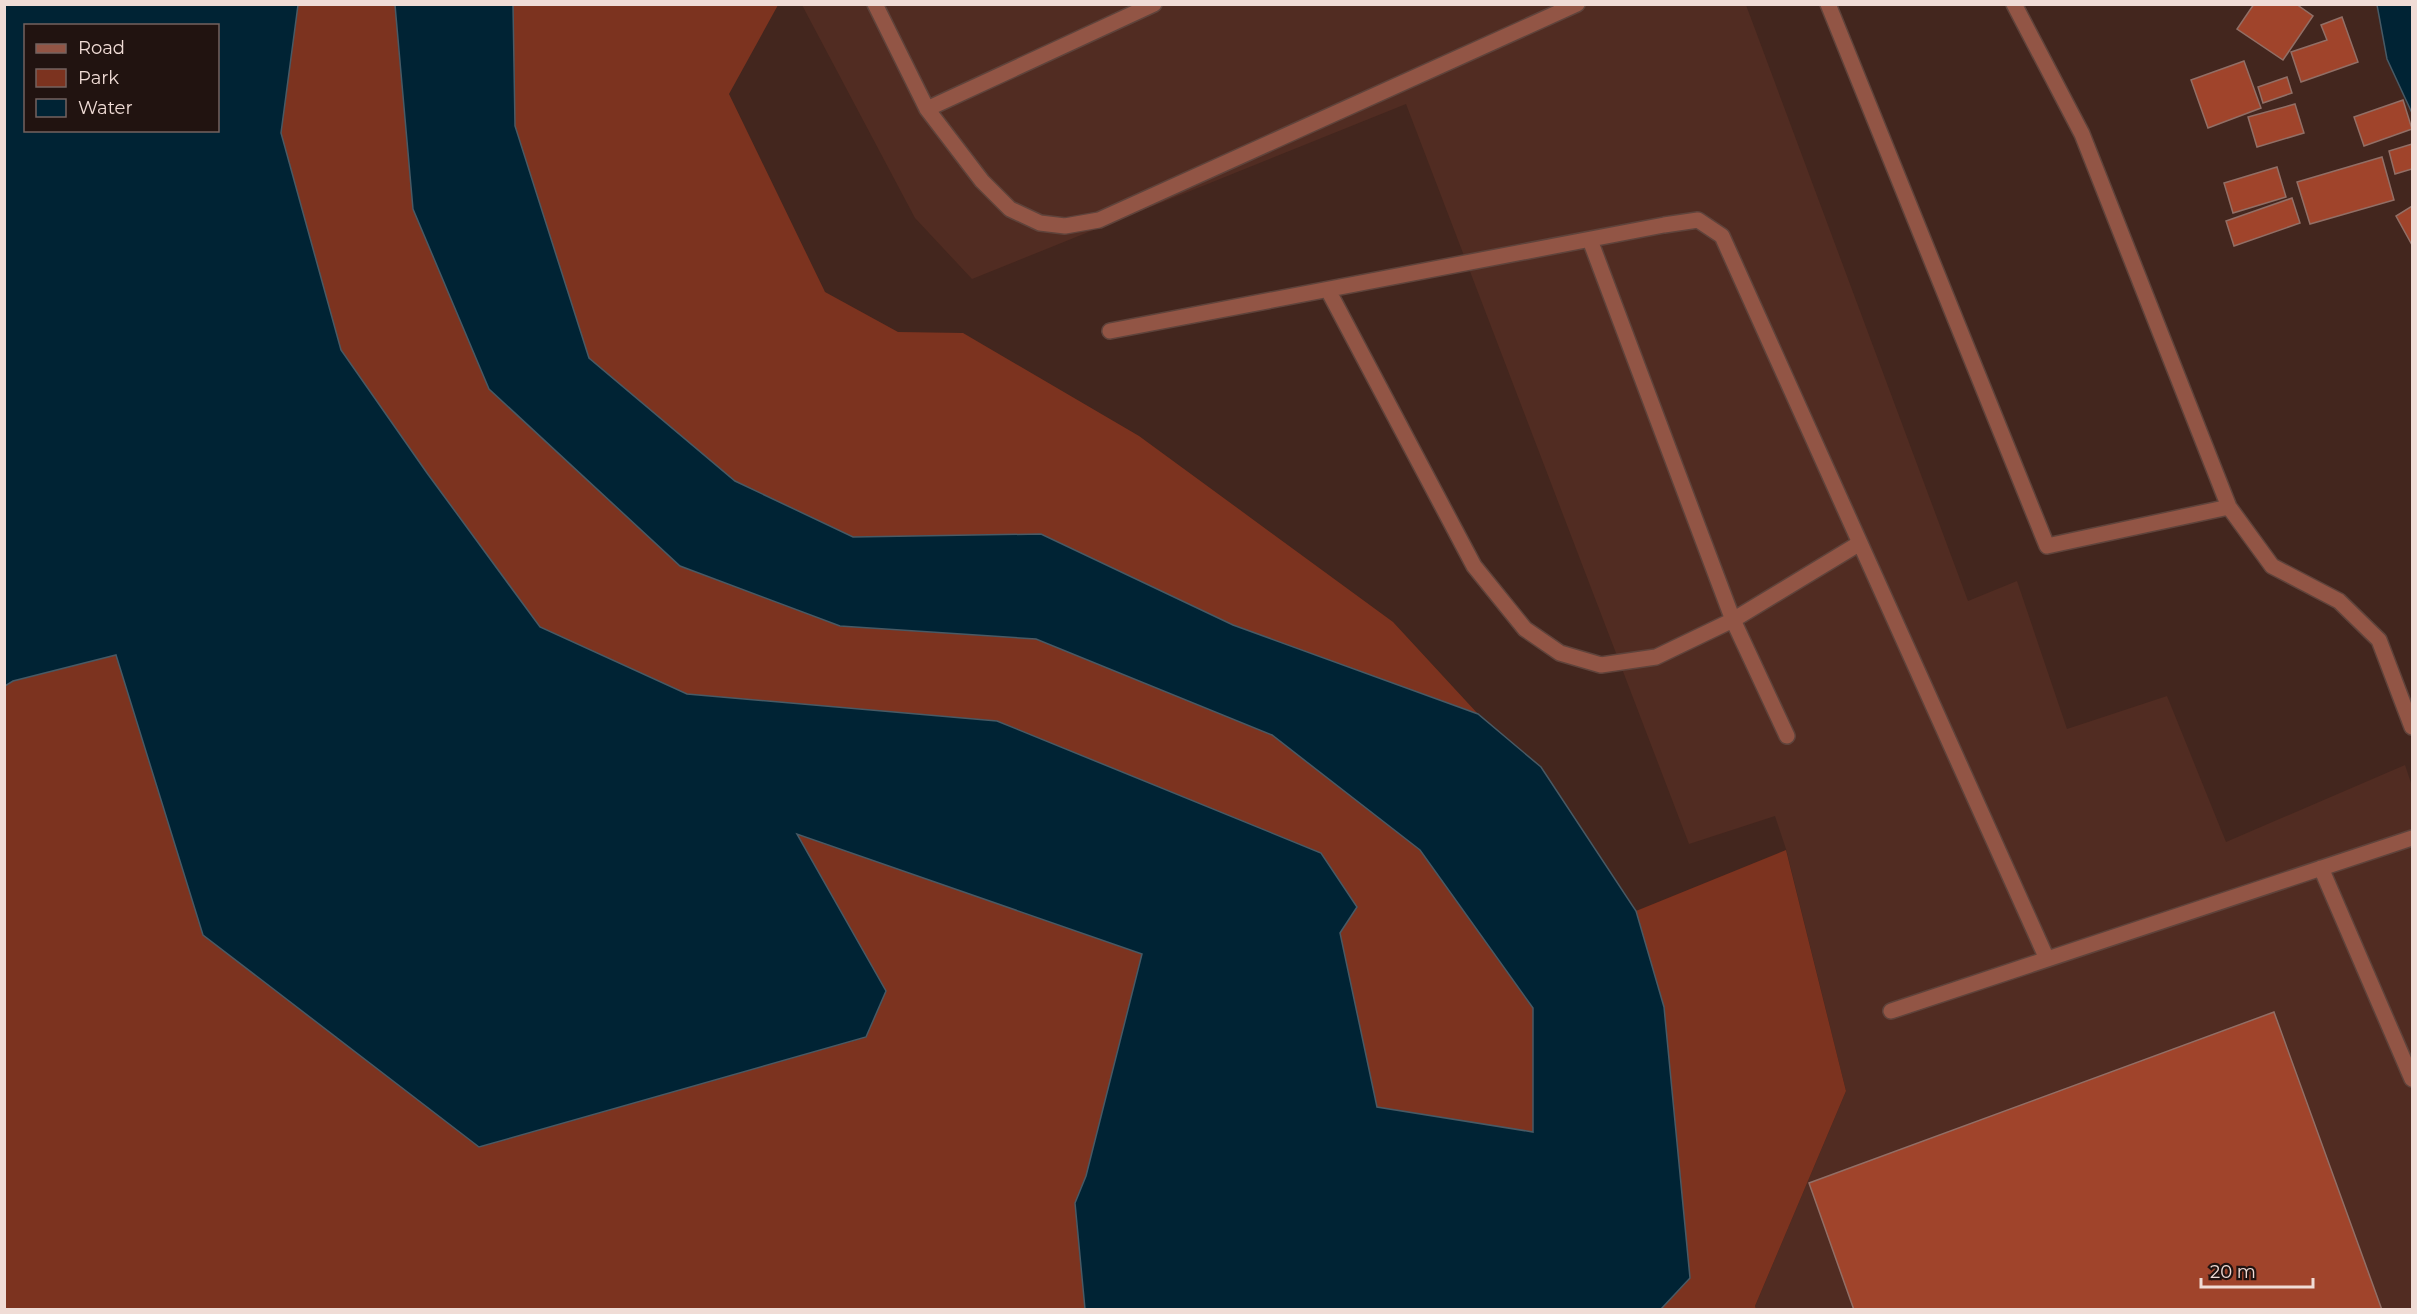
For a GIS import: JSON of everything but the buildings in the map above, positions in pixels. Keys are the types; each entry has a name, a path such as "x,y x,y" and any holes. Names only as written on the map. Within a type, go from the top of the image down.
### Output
{"lane":[{"path":"875,4 927,109 982,181 1010,209 1040,223 1065,226 1099,220 1577,4"},
{"path":"927,109 1154,4"},
{"path":"1828,4 2047,546 2229,507"},
{"path":"2014,4 2082,134 2229,507 2272,566 2340,601 2379,640 2412,727"},
{"path":"1110,331 1698,220 1722,236 2048,959"},
{"path":"1590,240 1733,620 1787,736"},
{"path":"1328,290 1474,566 1526,629 1560,653 1601,665 1656,657 1733,620 1860,543"},
{"path":"1891,1011 2412,838"},
{"path":"2321,868 2412,1078"}],"shaded area":[{"path":"802,5 1746,5 1968,601 2017,581 2067,729 2167,696 2226,842 2405,765 2412,786 2412,1309 1756,1309 1755,1306 1846,1091 1786,849 1775,816 1689,844 1406,104 972,279 915,218"}],"green space":[{"path":"5,5 778,5 729,94 825,292 898,332 963,333 1139,436 1393,622 1478,714 1541,767 1636,911 1786,850 1846,1091 1755,1306 1756,1309 5,1310"}],"water":[{"path":"5,4 298,5 281,133 341,350 427,473 540,627 687,694 997,721 1321,853 1357,907 1340,933 1377,1107 1533,1132 1533,1008 1420,850 1272,735 1036,639 840,626 680,566 489,389 413,209 395,5 513,5 515,126 589,358 735,481 853,537 1041,534 1233,625 1478,714 1541,767 1636,911 1664,1007 1690,1278 1661,1309 1085,1309 1075,1203 1086,1176 1142,954 797,834 886,991 866,1037 479,1147 203,935 116,655 13,681 5,686"},
{"path":"2377,5 2412,5 2412,113 2387,59"}]}
